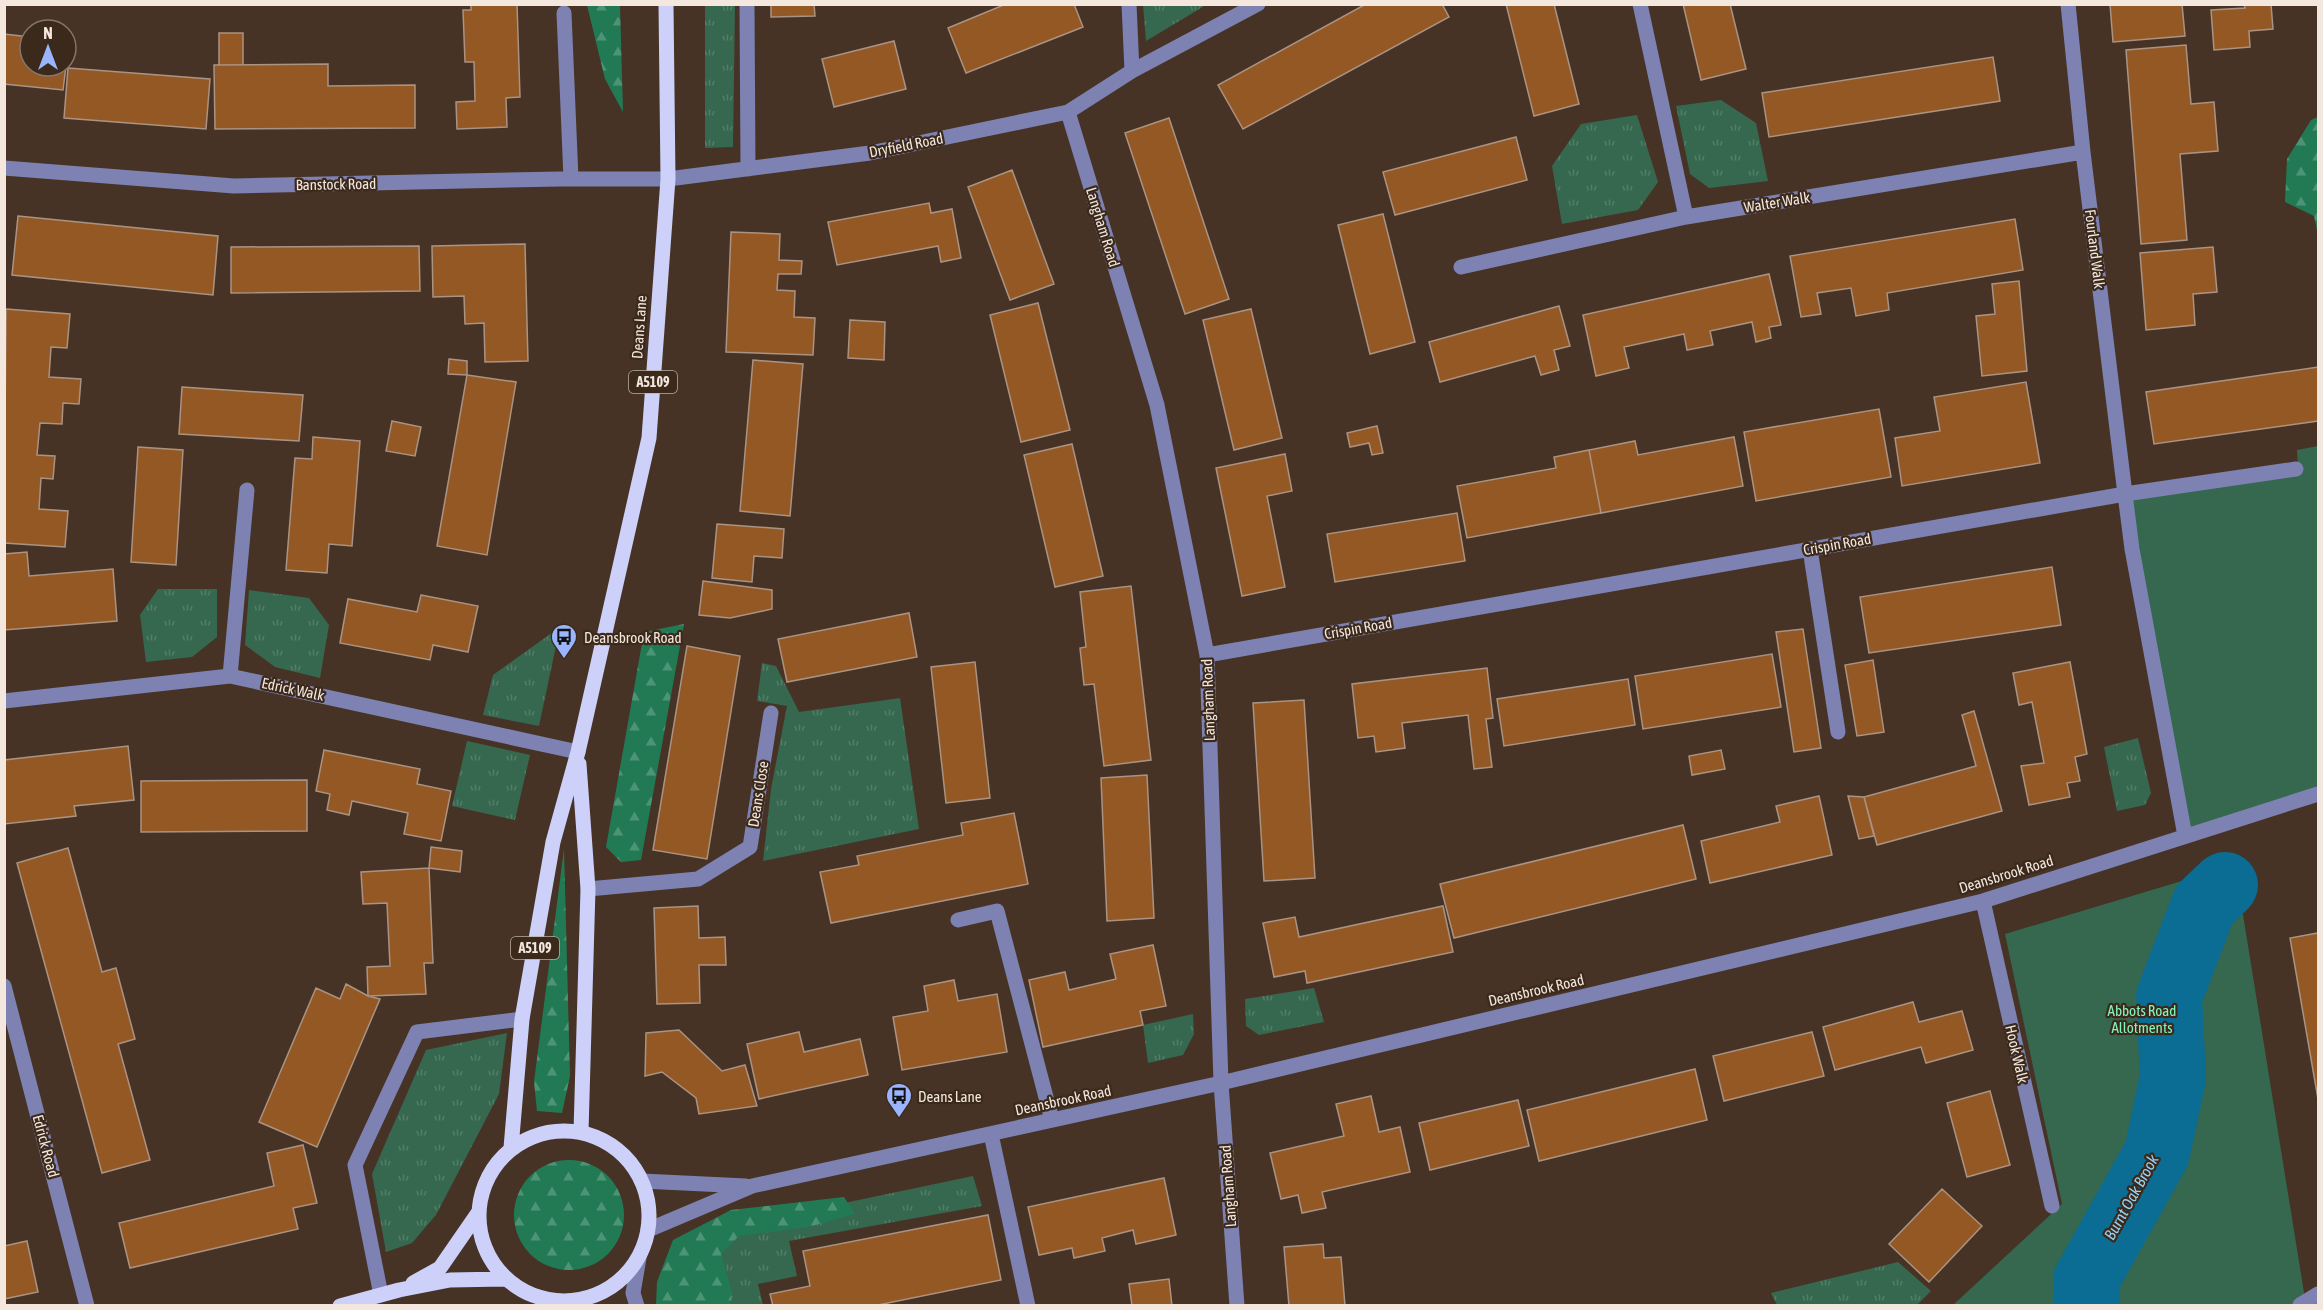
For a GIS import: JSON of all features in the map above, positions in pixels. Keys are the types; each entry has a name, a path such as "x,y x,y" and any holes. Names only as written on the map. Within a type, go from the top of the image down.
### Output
{"main road":[{"name":"Deans Lane","path":"511,1148 522,1019 553,842 578,752 649,438 668,179 666,4"},
{"name":"Deans Lane","path":"578,752 588,889 580,1132"},
{"path":"580,1132 609,1143 626,1156 642,1181 648,1200 648,1230 639,1258 620,1280 597,1294 568,1301 544,1301 505,1279 492,1263 480,1235 478,1214 486,1174 511,1148 537,1134 580,1132"},
{"path":"399,1290 440,1268 478,1214"},
{"path":"340,1305 450,1280 505,1279"}],"street":[{"path":"747,4 748,169"},
{"path":"1129,4 1132,71"},
{"name":"Dryfield Road","path":"668,179 870,153 1068,112 1132,71 1258,4"},
{"path":"1640,4 1686,217"},
{"name":"Fourland Walk","path":"2068,4 2083,152 2125,494"},
{"path":"564,13 572,179"},
{"name":"Langham Road","path":"1068,112 1157,405 1207,655 1221,1083 1237,1305"},
{"name":"Walter Walk","path":"1461,267 1686,217 2083,152"},
{"name":"Banstock Road","path":"4,168 234,186 668,179"},
{"name":"Crispin Road","path":"1207,655 2125,494 2296,470"},
{"path":"230,676 247,490"},
{"path":"2125,494 2132,549 2186,836"},
{"path":"1810,549 1839,732"},
{"name":"Edrick Walk","path":"4,700 230,676 578,752"},
{"name":"Deans Close","path":"588,889 698,879 750,847 771,713"},
{"name":"Deansbrook Road","path":"648,1230 752,1186 1221,1083 1983,901 2319,794"},
{"name":"Hook Walk","path":"1983,901 2052,1206"},
{"path":"958,920 997,911 1052,1120"},
{"name":"Edrick Road","path":"4,986 87,1305"},
{"path":"381,1295 355,1165 417,1032 522,1019"},
{"path":"991,1134 1028,1305"},
{"name":"Deansbrook Road","path":"642,1181 752,1186"},
{"path":"637,1305 633,1293 639,1258"},
{"path":"2300,1305 2319,1294"}],"green space":[{"path":"1143,4 1206,5 1146,41"},
{"path":"587,5 620,5 623,112 605,79"},
{"path":"705,5 735,5 733,147 705,148"},
{"path":"1721,100 1756,123 1768,181 1709,188 1690,174 1676,106"},
{"path":"1637,115 1658,182 1638,210 1562,224 1552,166 1581,124"},
{"path":"2318,117 2318,235 2314,216 2285,202 2287,159 2311,120"},
{"path":"2318,446 2318,794 2185,836 2123,494 2298,469 2297,450"},
{"path":"158,589 217,589 217,637 192,657 146,662 140,615"},
{"path":"249,590 309,598 329,625 320,678 275,667 245,645"},
{"path":"684,624 641,860 621,862 606,847 644,632"},
{"path":"560,627 539,726 483,715 493,675"},
{"path":"762,663 776,666 799,712 900,698 919,829 763,861 771,789 787,706 757,701"},
{"path":"2138,738 2151,793 2145,805 2117,811 2104,747"},
{"path":"467,741 530,755 515,820 452,806"},
{"path":"564,849 570,1076 562,1113 537,1111 534,1082"},
{"name":"Abbots Road Allotments","path":"2235,865 2306,1305 1952,1306 2062,1204 2005,934"},
{"path":"1314,988 1324,1022 1259,1035 1246,1026 1245,999"},
{"path":"1193,1014 1194,1034 1183,1055 1148,1063 1143,1025"},
{"path":"507,1033 499,1094 436,1215 412,1243 386,1252 372,1174 426,1050"},
{"path":"569,1160 590,1164 608,1176 620,1194 624,1215 620,1236 608,1254 590,1266 569,1270 548,1266 530,1254 518,1236 514,1215 518,1194 530,1176 548,1164"},
{"path":"973,1176 982,1206 789,1241 797,1276 758,1284 763,1305 666,1305 720,1229"},
{"path":"844,1197 855,1214 808,1227 739,1236 721,1254 732,1293 730,1305 656,1305 657,1282 673,1240 731,1210"},
{"path":"1898,1262 1931,1291 1917,1305 1777,1305 1771,1293"}],"building":[{"path":"471,4 517,4 520,97 506,98 507,127 457,129 456,102 475,101 474,62 465,62 463,10 471,10"},
{"path":"771,4 814,4 815,16 771,17"},
{"path":"1006,4 1074,4 1083,27 966,73 948,28"},
{"path":"1366,4 1442,4 1449,17 1243,129 1218,85"},
{"path":"1506,4 1554,4 1579,104 1534,116"},
{"path":"1683,4 1730,4 1746,69 1701,80"},
{"path":"2110,4 2182,4 2185,36 2113,42"},
{"path":"2244,4 2271,4 2273,29 2249,31 2250,47 2214,50 2211,10 2245,8"},
{"path":"219,33 243,33 243,65 219,65"},
{"path":"4,34 18,36 18,78 64,78 63,90 4,84"},
{"path":"894,41 906,89 834,107 822,59"},
{"path":"2186,45 2191,104 2214,102 2218,151 2180,154 2187,240 2141,244 2126,50"},
{"path":"1993,57 2000,101 1769,137 1762,93"},
{"path":"328,64 328,86 415,85 415,128 215,129 214,65"},
{"path":"78,69 210,79 206,129 64,118 67,78 78,78"},
{"path":"1169,118 1229,299 1185,314 1125,133"},
{"path":"1516,137 1527,180 1395,215 1383,172"},
{"path":"1012,170 1054,284 1010,300 968,187"},
{"path":"929,203 931,213 952,209 961,258 941,262 938,246 837,265 828,222"},
{"path":"1383,214 1415,342 1370,354 1338,225"},
{"path":"18,216 218,236 213,295 12,275"},
{"path":"2015,219 2023,270 1887,293 1889,310 1856,316 1851,288 1817,293 1821,314 1801,317 1790,256"},
{"path":"731,232 780,234 779,260 802,261 801,274 778,274 777,290 795,291 794,317 815,318 813,355 726,352"},
{"path":"525,244 528,361 485,362 484,323 465,324 464,296 433,297 432,246"},
{"path":"419,246 420,291 231,293 231,247"},
{"path":"2213,247 2217,292 2193,294 2195,325 2146,330 2140,253"},
{"path":"1769,274 1781,325 1769,327 1771,338 1756,342 1752,322 1710,331 1713,345 1687,350 1684,334 1624,347 1629,368 1596,376 1583,315"},
{"path":"2019,281 2027,371 1982,376 1976,316 1995,314 1992,284"},
{"path":"1038,303 1070,430 1021,442 990,315"},
{"path":"1559,306 1570,346 1554,350 1559,370 1541,375 1535,356 1440,382 1429,342"},
{"path":"6,309 70,314 67,348 51,347 49,377 81,379 79,404 63,403 62,424 40,423 37,455 55,456 53,479 41,478 39,509 68,511 65,547 4,543"},
{"path":"1251,309 1282,438 1234,450 1203,320"},
{"path":"850,320 885,322 884,360 848,358"},
{"path":"449,359 467,361 467,375 448,374"},
{"path":"753,360 803,364 790,516 740,511"},
{"path":"2318,367 2318,421 2154,444 2146,392"},
{"path":"467,375 516,382 487,555 437,546"},
{"path":"2026,382 2040,463 1902,486 1895,438 1940,431 1934,397"},
{"path":"182,387 303,395 299,441 179,434"},
{"path":"1879,409 1891,477 1756,501 1744,432"},
{"path":"392,421 421,427 415,456 386,451"},
{"path":"1377,426 1383,453 1372,455 1369,443 1350,447 1347,433"},
{"path":"313,437 360,441 352,546 329,544 327,573 286,570 295,458 312,459"},
{"path":"1734,437 1743,486 1601,513 1589,450 1635,441 1638,455"},
{"path":"1072,444 1103,576 1055,587 1024,455"},
{"path":"138,447 183,450 176,565 131,562"},
{"path":"1589,450 1601,513 1467,538 1457,486 1556,468 1554,457"},
{"path":"1285,454 1292,491 1267,496 1285,587 1242,596 1216,468"},
{"path":"1457,513 1465,561 1335,582 1327,534"},
{"path":"717,524 784,529 782,558 754,556 752,582 712,578"},
{"path":"27,552 29,576 113,569 117,621 4,630 4,554"},
{"path":"2052,567 2061,625 1869,653 1860,597"},
{"path":"703,581 772,590 772,609 730,618 699,615"},
{"path":"1131,586 1151,760 1104,766 1094,684 1084,685 1080,648 1086,647 1080,592"},
{"path":"421,595 478,606 468,652 433,645 430,660 340,643 348,599 417,612"},
{"path":"909,613 917,657 787,682 778,639"},
{"path":"1803,629 1821,748 1794,752 1776,632"},
{"path":"687,646 740,656 707,859 653,850"},
{"path":"1772,654 1781,707 1643,729 1635,676"},
{"path":"1873,660 1884,732 1857,736 1845,665"},
{"path":"975,662 990,798 946,803 931,667"},
{"path":"2070,662 2087,754 2075,757 2080,781 2067,783 2070,797 2029,805 2021,766 2044,763 2032,702 2019,705 2013,673"},
{"path":"1487,668 1493,718 1486,719 1492,767 1474,769 1468,715 1402,723 1405,748 1376,752 1374,736 1358,738 1352,684"},
{"path":"1628,679 1635,725 1504,746 1497,699"},
{"path":"1304,700 1315,878 1264,881 1253,703"},
{"path":"1974,711 2002,811 1877,845 1864,797 1976,766 1962,715"},
{"path":"128,746 134,800 74,806 76,816 4,824 4,760"},
{"path":"324,750 420,769 417,784 451,791 441,841 404,834 408,813 352,801 349,815 327,810 330,794 316,791"},
{"path":"1721,750 1725,769 1692,775 1689,756"},
{"path":"1147,775 1154,918 1107,921 1101,778"},
{"path":"307,780 307,831 141,832 141,781"},
{"path":"1819,796 1832,855 1710,883 1701,841 1780,822 1776,806"},
{"path":"1848,796 1864,797 1874,836 1859,839"},
{"path":"1014,813 1028,884 831,923 820,872 859,865 857,856 963,835 961,823"},
{"path":"1683,825 1696,879 1454,938 1440,884"},
{"path":"431,847 462,851 460,872 429,868"},
{"path":"68,848 102,972 116,968 135,1039 118,1044 150,1160 102,1173 17,863"},
{"path":"429,868 433,963 424,963 426,994 368,996 367,967 390,966 387,903 363,904 361,872"},
{"path":"698,906 699,938 725,937 726,965 699,965 700,1003 657,1004 654,908"},
{"path":"1443,906 1453,952 1307,983 1305,971 1274,977 1263,923 1295,917 1299,937"},
{"path":"2318,933 2318,1099 2290,938"},
{"path":"1153,945 1166,1006 1140,1011 1143,1025 1043,1047 1029,980 1065,972 1069,990 1116,979 1110,954"},
{"path":"954,980 958,1001 997,994 1007,1052 902,1070 893,1017 928,1011 924,986"},
{"path":"346,984 368,996 380,999 317,1147 259,1122 316,988 340,999"},
{"path":"1913,1002 1919,1022 1962,1011 1973,1050 1926,1063 1921,1047 1835,1070 1823,1027"},
{"path":"679,1030 722,1071 745,1065 757,1106 699,1114 696,1098 662,1072 645,1076 646,1033"},
{"path":"799,1032 804,1052 860,1039 868,1075 759,1099 747,1044"},
{"path":"1812,1032 1824,1076 1724,1101 1713,1056"},
{"path":"1695,1069 1707,1120 1539,1161 1527,1110"},
{"path":"1990,1091 2010,1165 1967,1177 1947,1103"},
{"path":"1371,1096 1379,1132 1400,1127 1410,1172 1322,1192 1326,1208 1302,1213 1298,1195 1281,1199 1270,1153 1344,1136 1336,1104"},
{"path":"1518,1100 1529,1146 1430,1170 1419,1123"},
{"path":"303,1145 317,1203 293,1208 298,1229 130,1268 119,1223 274,1186 267,1153"},
{"path":"1164,1178 1176,1235 1136,1244 1133,1230 1102,1238 1105,1251 1074,1258 1072,1248 1039,1255 1028,1207"},
{"path":"1942,1189 1982,1226 1929,1282 1889,1244"},
{"path":"988,1215 1001,1280 873,1306 773,1306 770,1294 810,1286 803,1251"},
{"path":"27,1241 38,1292 4,1299 4,1246"},
{"path":"1323,1244 1324,1258 1341,1257 1345,1306 1289,1306 1284,1247"},
{"path":"1169,1279 1172,1306 1132,1306 1129,1284"}],"waterway":[{"name":"Burnt Oak Brook","path":"2087,1306 2086,1280 2157,1153 2173,1077 2169,997 2204,905 2225,885"}],"place":[{"name":"Deansbrook Road","path":"564,660"},
{"name":"Deans Lane","path":"899,1119"}]}
